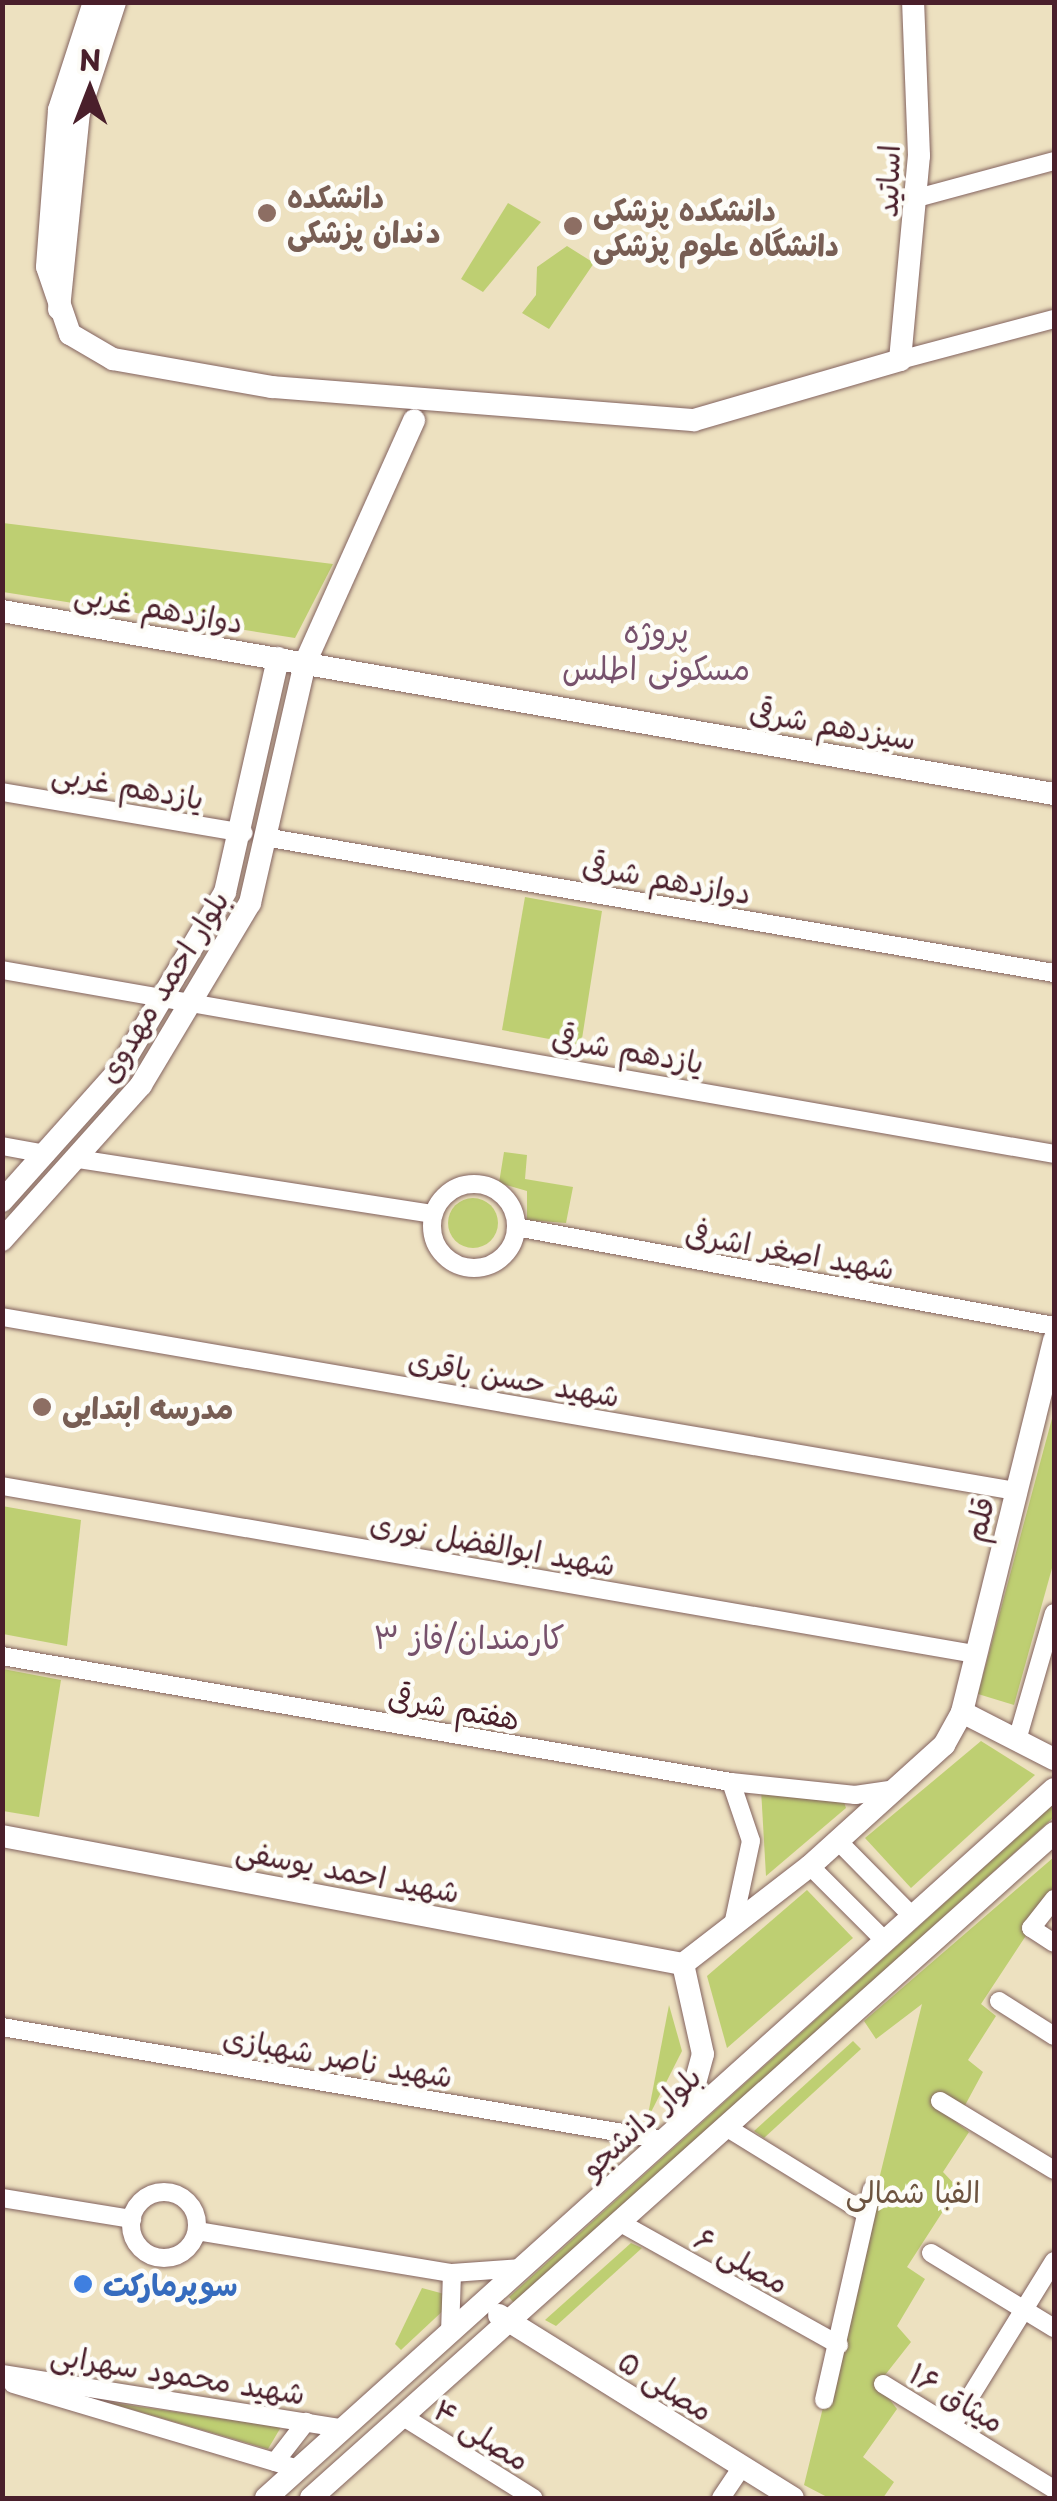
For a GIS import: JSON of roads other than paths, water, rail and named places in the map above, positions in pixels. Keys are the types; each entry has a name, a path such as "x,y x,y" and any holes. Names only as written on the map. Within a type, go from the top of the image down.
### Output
{"street":[{"path":"94,2 59,110 47,267 58,313 70,334 112,359 170,373 694,420 1054,319"},
{"path":"58,313 79,113 114,2"},
{"name":"اساتید","path":"900,360 917,198 913,2"},
{"path":"917,198 1054,161"},
{"name":"بلوار احمد مهدوی","path":"2,1240 142,1085 250,902 270,838 305,663 414,420"},
{"name":"دوازدهم غربی","path":"2,611 305,663"},
{"name":"بلوار احمد مهدوی","path":"2,1201 119,1070 225,892 244,833 278,658"},
{"name":"سیزدهم شرقی","path":"305,663 1054,794"},
{"name":"یازدهم غربی","path":"2,792 244,833"},
{"name":"دوازدهم شرقی","path":"270,838 1054,973"},
{"name":"یازدهم شرقی","path":"2,970 1054,1154"},
{"path":"2,1146 46,1154"},
{"path":"78,1159 433,1214"},
{"path":"486,1185 505,1197 516,1227 503,1257 462,1267 436,1246 433,1214 453,1189 486,1185"},
{"name":"شهید اصغر اشرفی","path":"516,1227 1054,1326"},
{"name":"شهید حسن باقری","path":"2,1317 1016,1491"},
{"name":"قلم","path":"962,1712 1054,1340"},
{"name":"شهید ابوالفضل نوری","path":"2,1486 975,1654"},
{"path":"1017,1740 1054,1613"},
{"name":"هفتم شرقی","path":"2,1656 731,1782 855,1795 897,1789"},
{"path":"684,2122 703,2054 683,1964 810,1866 897,1789 944,1745 962,1712 1054,1760"},
{"path":"731,1782 751,1842 733,1925"},
{"name":"بلوار دانشجو","path":"266,2498 1054,1789"},
{"name":"بلوار دانشجو","path":"313,2498 1054,1832"},
{"name":"شهید احمد یوسفی","path":"2,1836 683,1964"},
{"path":"838,1841 912,1917"},
{"path":"810,1866 885,1941"},
{"path":"1054,1899 1032,1928 1054,1943"},
{"path":"999,2000 1054,2036"},
{"name":"شهید ناصر شهبازی","path":"2,2027 664,2140"},
{"path":"940,2101 1054,2170"},
{"path":"726,2127 865,2213"},
{"path":"824,2400 872,2189"},
{"path":"170,2193 191,2206 197,2231 183,2252 158,2258 137,2244 132,2220 145,2198 170,2193"},
{"path":"2,2198 132,2220"},
{"name":"مصلی ۶","path":"619,2222 838,2345"},
{"path":"197,2231 452,2273 523,2267"},
{"path":"931,2253 1054,2328"},
{"path":"952,2426 1054,2261"},
{"path":"450,2333 452,2273"},
{"name":"مصلی ۵","path":"484,2304 793,2498"},
{"name":"شهید محمود سهرابی","path":"2,2377 99,2386 344,2429"},
{"name":"شهید محمود سهرابی","path":"2,2377 93,2409 299,2469"},
{"name":"میثاق ۱۶","path":"883,2384 1054,2489"},
{"path":"93,2409 89,2396 99,2386"},
{"name":"مصلی ۴","path":"402,2416 533,2498"},
{"path":"275,2462 306,2422"},
{"path":"721,2498 742,2466"}],"place":[{"name":"دانشکده دندان پزشکی","path":"267,213"},
{"name":"دانشکده پزشکی دانشگاه علوم پزشکی","path":"573,226"},
{"name":"مدرسه ابتدایی","path":"42,1407"},
{"name":"سوپرمارکت","path":"83,2284"}],"district":[{"name":"پروژه مسکونی اطلس","path":"656,650"},
{"name":"کارمندان/فاز ۳","path":"469,1636"}],"park label":[{"name":"الفبا شمالی","path":"913,2191"}]}
